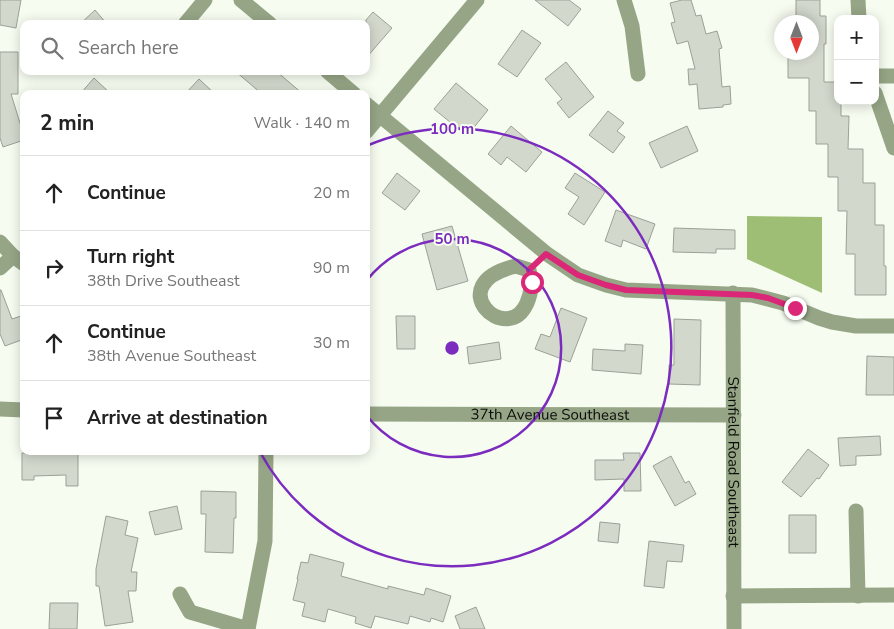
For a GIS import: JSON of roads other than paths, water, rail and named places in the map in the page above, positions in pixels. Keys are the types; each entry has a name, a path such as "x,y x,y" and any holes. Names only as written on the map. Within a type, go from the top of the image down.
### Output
{"street":[{"path":"188,20 205,0"},
{"path":"241,0 265,20"},
{"path":"370,127 477,0"},
{"path":"624,0 632,26 638,74"},
{"path":"858,0 858,15"},
{"path":"332,75 349,90"},
{"path":"879,76 894,76"},
{"path":"879,105 894,148"},
{"path":"370,107 546,254 578,275 626,290 752,295 768,298 832,322 856,326 894,326"},
{"path":"0,242 18,260 0,268"},
{"path":"529,270 546,254"},
{"name":"Stanfield Road Southeast","path":"733,293 734,629"},
{"path":"0,409 20,410"},
{"name":"37th Avenue Southeast","path":"370,414 734,415"},
{"path":"180,594 190,612 248,629 265,541 266,455"},
{"path":"856,511 858,596"},
{"path":"733,596 894,596"}]}
